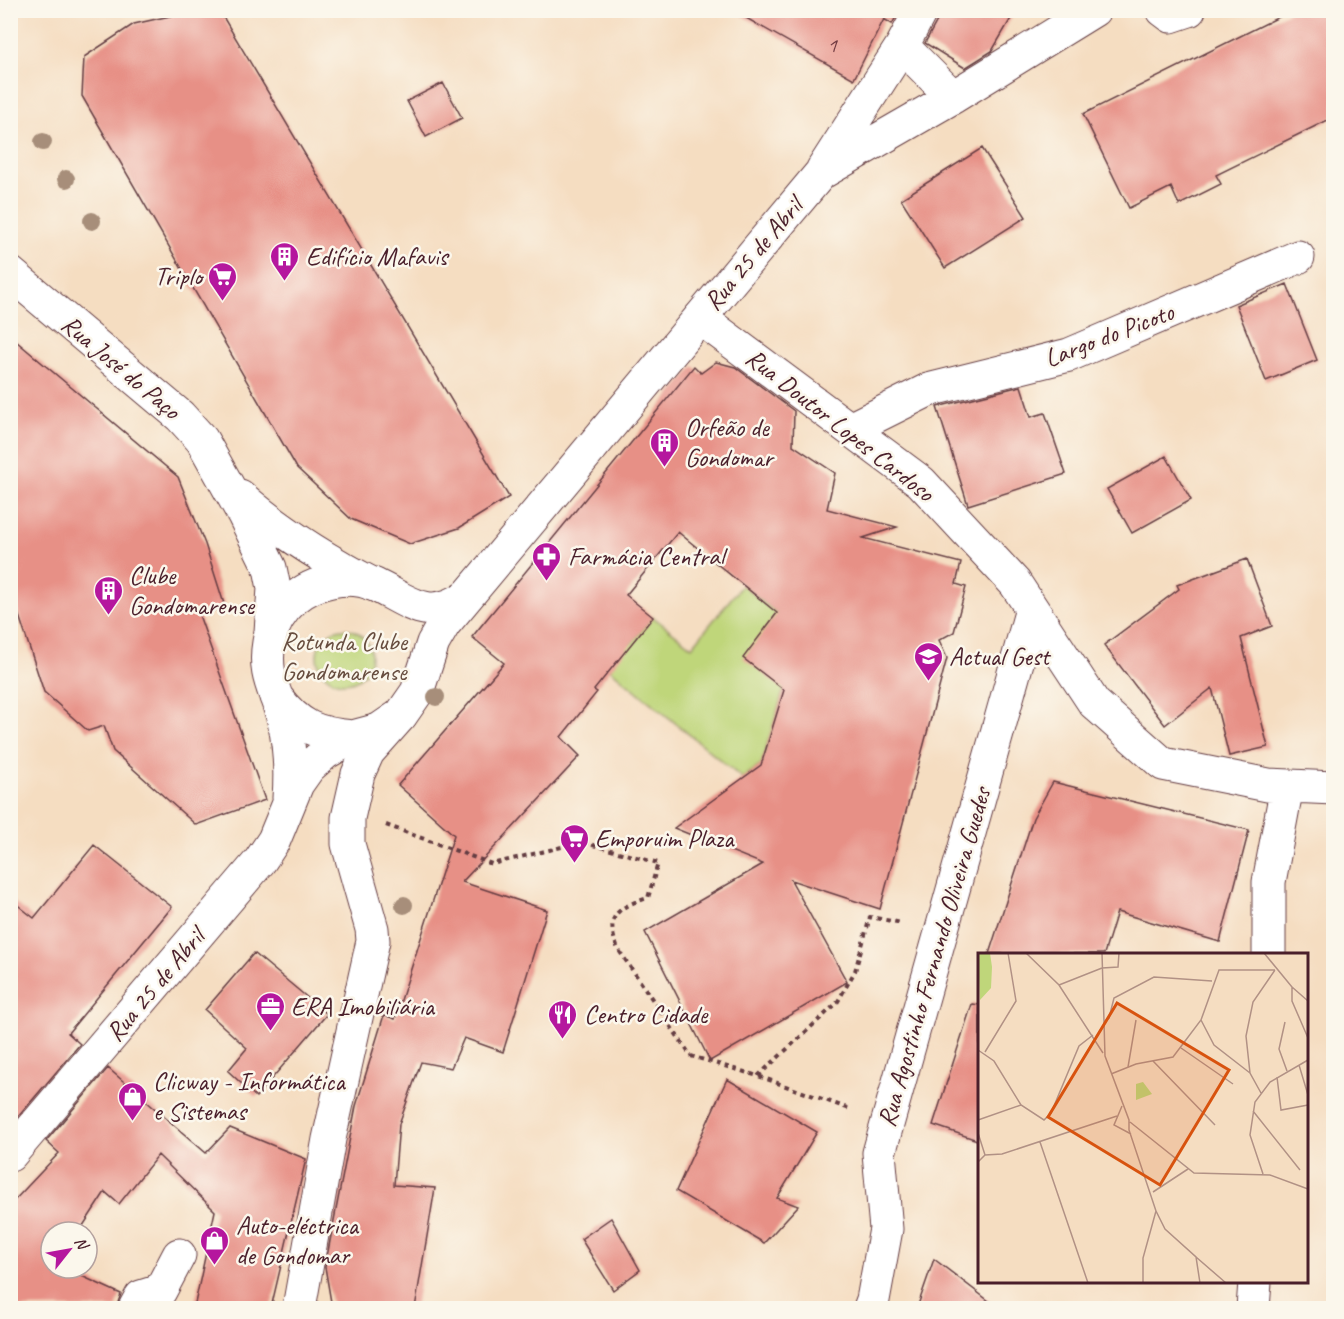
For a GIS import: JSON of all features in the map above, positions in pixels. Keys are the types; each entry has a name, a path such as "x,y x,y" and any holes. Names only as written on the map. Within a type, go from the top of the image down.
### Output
{"street":[{"path":"821,174 902,46 921,10"},
{"name":"Rua 25 de Abril","path":"10,1155 261,861 274,840 297,784 309,767 325,753 353,737 379,730 401,715 417,692 433,643 444,624 821,174 953,97 1094,10"},
{"path":"1163,10 1171,16 1189,10"},
{"path":"902,46 953,97"},
{"name":"Largo do Picoto","path":"850,429 928,390 1069,355 1298,257"},
{"name":"Rua José do Paço","path":"10,273 180,416 202,440 270,568 274,588 271,632"},
{"name":"Rua Doutor Lopes Cardoso","path":"700,318 921,482 1015,583 1094,703 1162,764 1268,785 1334,788"},
{"name":"Rua José do Paço","path":"220,472 241,497 268,520 341,568 383,590"},
{"name":"Rua 25 de Abril","path":"288,807 291,764 289,743 269,681 266,656 271,632 282,610 301,593 323,582 348,579 383,590 410,605 435,610 452,605 466,597 482,579"},
{"name":"Rua 25 de Abril","path":"383,590 411,615 422,639 424,667"},
{"name":"Rua Agostinho Fernando Oliveira Guedes","path":"870,1308 886,1229 879,1153 1032,609"},
{"name":"Rua 25 de Abril","path":"274,694 301,724 326,735 353,737"},
{"path":"299,1308 329,1139 373,941 372,928 348,844 348,818 358,774 369,752 401,715"},
{"path":"1269,953 1269,882 1287,786"},
{"path":"135,1308 141,1297 160,1291 179,1255"},
{"path":"1253,1308 1255,1283"}],"path":[{"path":"385,825 492,864 582,842 658,863 648,898 627,904 617,911 612,922 612,935 618,950 691,1056 758,1076 888,1122"},
{"path":"758,1076 837,1003 855,971 870,917 942,930"}],"green space":[{"path":"742,585 801,633 761,765 742,778 605,665 632,643 653,617 692,647"},
{"name":"Rotunda Clube Gondomarense","path":"344,629 354,631 363,637 369,646 371,656 369,666 363,675 354,681 344,683 334,681 325,675 319,666 317,656 319,646 325,637 334,631"}],"building":[{"name":"Edifício Mafavis","path":"197,10 219,10 509,497 459,528 410,544 351,519 297,468 82,96 84,57 134,24"},
{"path":"732,10 900,10 892,24 884,19 854,79"},
{"path":"940,10 1016,10 992,51 965,68 925,43 938,19"},
{"path":"1293,10 1334,10 1334,117 1216,175 1221,184 1179,205 1171,187 1129,208 1083,114"},
{"path":"443,83 462,118 426,137 407,101"},
{"path":"982,148 1026,217 945,268 901,199"},
{"path":"1287,284 1317,360 1266,381 1236,305"},
{"path":"10,336 178,477 205,544 225,607 199,615 265,800 196,825 113,751 104,726 88,731 44,692 10,588"},
{"path":"716,362 735,367 794,411 793,445 835,473 827,509 897,527 863,538 961,563 956,584 966,587 954,632 939,640 947,658 880,909 791,880 847,982 710,1061 645,932 763,864 674,828 761,765 784,690 743,658 777,613 678,532 626,595 653,617 594,690 597,692 561,737 580,756 462,882 547,910 503,1052 464,1038 451,1068 421,1062 399,1124 394,1185 435,1188 415,1308 332,1308 325,1267 356,1106 384,1015 395,1019 454,835 398,785 504,663 472,637 694,366 701,373"},
{"path":"1021,386 1031,417 1045,413 1066,474 968,505 937,407"},
{"path":"1166,456 1191,500 1132,533 1107,489"},
{"path":"1247,559 1272,626 1241,638 1268,747 1229,756 1212,688 1165,725 1104,645 1179,589 1177,585"},
{"path":"1053,782 1249,830 1220,942 1117,912 1104,953 989,953 1033,818"},
{"path":"94,845 172,907 68,1033 80,1044 18,1117 10,1110 10,899 34,918"},
{"name":"ERA Imobiliária","path":"254,953 327,1014 256,1097 228,1071 247,1048 205,1010"},
{"path":"972,1004 978,1005 978,1140 933,1125"},
{"path":"108,1068 206,1153 230,1128 306,1159 271,1308 194,1308 215,1211 158,1155 119,1204 105,1192 87,1220 39,1220 39,1280 90,1280 121,1294 116,1308 10,1308 10,1205 59,1153 46,1141"},
{"path":"727,1079 817,1132 777,1198 798,1206 764,1243 676,1191"},
{"path":"611,1218 640,1270 613,1290 581,1239"},
{"path":"934,1259 998,1308 917,1308"}],"place":[{"name":"Edifício Mafavis","path":"285,282"},
{"name":"Triplo","path":"223,302"},
{"name":"Orfeão de Gondomar","path":"664,468"},
{"name":"Farmácia Central","path":"547,582"},
{"name":"Clube Gondomarense","path":"108,616"},
{"name":"Actual Gest","path":"928,682"},
{"name":"Emporuim Plaza","path":"574,864"},
{"name":"ERA Imobiliária","path":"270,1032"},
{"name":"Centro Cidade","path":"563,1040"},
{"name":"Clicway - Informática e Sistemas","path":"132,1122"},
{"name":"Auto-eléctrica de Gondomar","path":"215,1266"}]}
